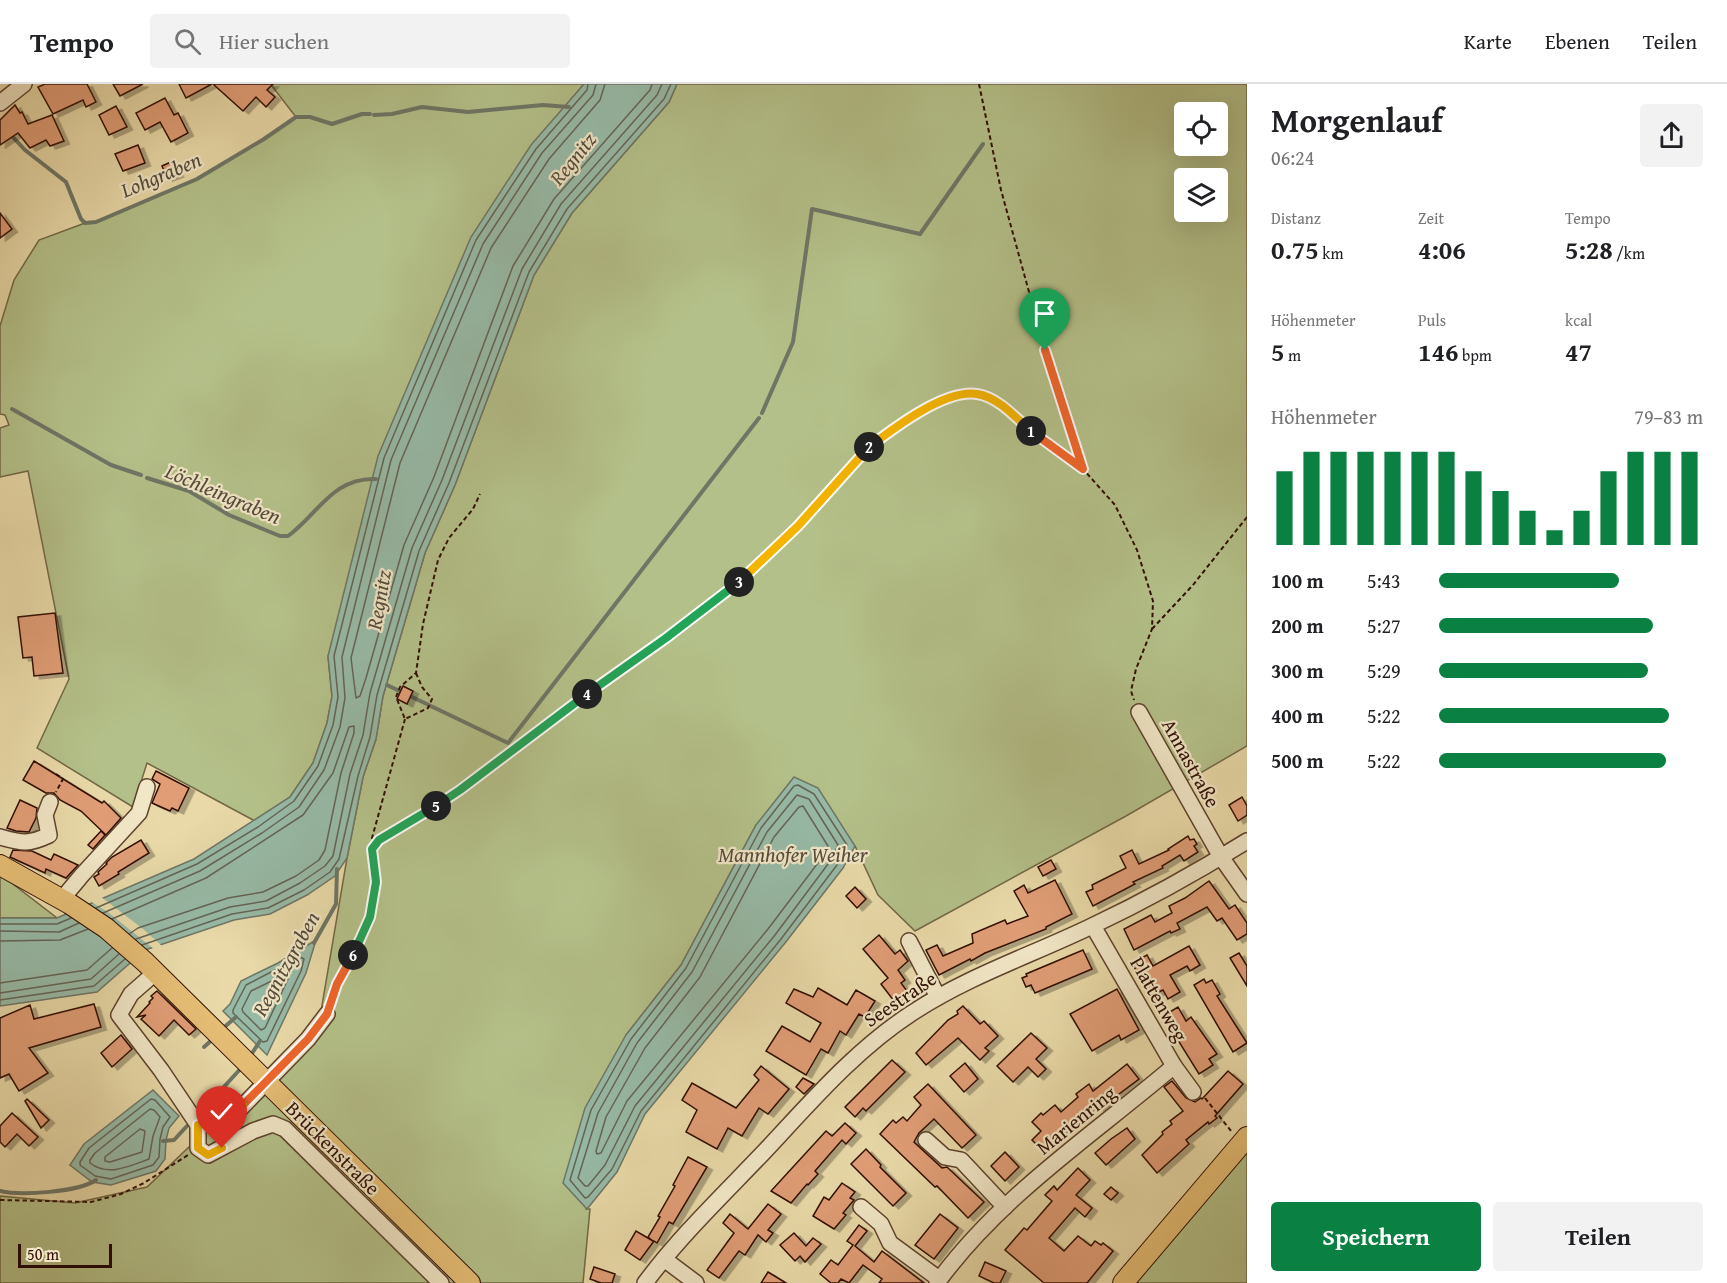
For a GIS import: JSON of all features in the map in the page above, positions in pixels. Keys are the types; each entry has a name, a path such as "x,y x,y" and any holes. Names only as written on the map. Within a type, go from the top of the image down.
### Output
{"main road":[{"path":"0,865 66,902"},
{"name":"Brückenstraße","path":"66,902 105,928 151,967 264,1085 470,1283"},
{"path":"1123,1283 1240,1135"}],"street":[{"path":"0,103 24,84"},
{"name":"Annastraße","path":"1139,712 1221,857 1247,894"},
{"path":"66,902 82,874 139,813 147,787"},
{"path":"0,837 21,843 33,843 49,835 45,815 50,802"},
{"name":"Seestraße","path":"645,1283 664,1259 832,1080 876,1039 938,997 994,969 1093,926 1247,841"},
{"name":"Plattenweg","path":"1093,926 1174,1066 1193,1092"},
{"path":"909,941 938,997"},
{"path":"151,967 119,1015 161,1070 198,1125 198,1148 208,1155 253,1131 273,1124 285,1129 441,1283"},
{"path":"198,1125 219,1122 237,1112 299,1048 327,1014"},
{"name":"Marienring","path":"861,1207 881,1224 890,1243 938,1281 974,1238 1005,1207 1174,1066"},
{"path":"926,1140 945,1157 961,1160 1005,1207"},
{"path":"664,1259 696,1283"}],"path":[{"path":"979,84 1001,190 1045,350 1083,469"},
{"path":"372,849 379,840 393,830 414,820 460,790 750,573 798,526 862,453 951,397 978,394 997,402 1039,438 1083,469 1115,505 1137,550 1153,601 1152,629 1136,669 1131,691 1139,712"},
{"path":"405,718 428,708 432,699 422,687 416,673 423,624 438,560 449,538 472,509 480,494"},
{"path":"1152,629 1193,585 1247,517"},
{"path":"327,1014 337,984 370,917 376,882 372,838 405,718 396,697 400,687 416,673"},
{"path":"56,774 63,779"},
{"path":"1193,1092 1199,1092 1240,1135"},
{"path":"0,1200 91,1202 121,1194 144,1183 198,1148"}],"green space":[{"path":"274,84 584,84 566,106 328,656 332,697 327,723 313,763 290,797 255,821 147,763 133,807 37,748 69,679 28,471 0,477 0,428 9,425 5,415 0,414 0,326 14,280 39,240 85,223 96,222 197,179 296,117 272,86"},
{"path":"677,84 1247,84 1247,746 1126,816 915,931 878,895 855,846 756,825 681,965 626,1035 586,1209 590,1209 583,1283 0,1283 0,1196 75,1203 147,1187 319,1023 363,777 376,739 383,696 425,553 455,485 534,275 572,213 669,102"},
{"path":"0,876 5,878 57,918 0,918"},
{"path":"1247,1137 1247,1283 1124,1283"}],"water":[{"name":"Regnitz","path":"584,84 677,84 669,102 572,213 534,275 455,485 425,553 383,696 376,739 363,777 347,858 335,876 307,895 270,914 234,920 145,950 97,992 0,1006 0,918 57,918 194,859 290,797 313,763 327,723 332,696 328,656 378,456 471,237 531,145"},
{"name":"Mannhofer Weiher","path":"794,777 818,788 855,846 843,868 785,943 645,1114 617,1172 587,1209 563,1183 585,1108 626,1035 681,965 756,825"},
{"path":"316,940 306,973 267,1055 223,1011 230,1004 241,981 278,963"},
{"path":"153,1090 179,1116 169,1128 165,1159 156,1171 111,1185 92,1182 70,1165 84,1144"}],"pier":[{"path":"100,896 163,947 155,950 109,913 90,901"}],"building":[{"path":"45,84 87,84 96,102 86,107 83,100 53,114 38,87"},
{"path":"113,84 143,84 120,96"},
{"path":"179,84 212,84 186,98"},
{"path":"213,84 273,84 267,90 275,97 266,107 256,97 243,111"},
{"path":"165,98 174,115 178,113 188,133 171,142 160,122 145,130 136,113"},
{"path":"15,105 20,113 22,112 28,124 52,115 64,141 50,146 46,140 30,148 18,133 0,145 0,120"},
{"path":"116,106 127,127 109,135 99,115"},
{"path":"138,145 145,163 123,171 115,154"},
{"path":"173,161 178,174 167,178 162,166"},
{"path":"0,213 12,229 0,238"},
{"path":"55,613 63,673 34,676 32,657 23,658 18,617"},
{"path":"403,686 413,691 407,704 397,699"},
{"path":"34,761 102,803 104,801 121,818 106,835 81,811 60,800 54,793 46,793 23,780"},
{"path":"156,771 189,788 178,811 172,808 170,811 152,803 160,784 152,779"},
{"path":"1242,797 1247,806 1247,815 1238,821 1229,805"},
{"path":"20,800 37,808 36,818 29,832 7,828"},
{"path":"101,831 105,835 93,849 88,845"},
{"path":"1188,836 1190,840 1194,839 1197,844 1194,846 1198,852 1184,861 1180,855 1162,866 1163,868 1133,882 1135,884 1093,906 1086,892 1093,889 1092,885 1126,868 1120,856 1132,850 1139,864 1169,850"},
{"path":"141,840 149,853 99,886 94,877 99,874 98,872 106,863"},
{"path":"13,850 32,851 51,860 54,854 78,865 66,878 46,869 45,873 10,857"},
{"path":"1051,860 1056,869 1043,876 1038,867"},
{"path":"1055,880 1072,914 1046,929 985,953 971,961 970,959 939,975 926,950 937,945 943,956 973,943 972,934 1005,920 1007,924 1028,916 1014,891 1024,885 1028,893"},
{"path":"1209,881 1229,909 1235,905 1247,923 1247,934 1237,940 1222,918 1217,921 1207,907 1177,923 1180,929 1171,933 1170,931 1134,950 1124,929 1151,915 1155,922 1172,913 1169,906"},
{"path":"855,887 866,899 857,908 846,896"},
{"path":"879,935 895,954 900,950 908,961 898,970 905,980 901,983 907,991 894,1001 881,984 888,978 863,949"},
{"path":"1189,946 1200,965 1190,971 1187,966 1170,975 1180,992 1168,999 1163,990 1150,996 1132,963 1147,955 1153,966"},
{"path":"1083,950 1092,969 1035,993 1031,985 1026,987 1022,978 1027,976 1026,974"},
{"path":"1239,953 1247,966 1247,986 1230,958"},
{"path":"1204,979 1206,983 1212,980 1220,994 1217,996 1247,1043 1233,1052 1194,985"},
{"path":"818,988 847,1005 856,990 875,1001 865,1017 859,1014 846,1035 840,1031 828,1053 821,1049 806,1075 766,1051 782,1026 810,1042 821,1023 786,1003 794,989 813,997"},
{"path":"1117,989 1139,1030 1121,1040 1119,1035 1092,1051 1070,1014"},
{"path":"157,991 196,1029 189,1035 174,1020 159,1036 141,1019 146,1015 137,1017"},
{"path":"94,1004 101,1027 29,1048 48,1073 19,1091 9,1074 0,1078 0,1018 30,1005 34,1019"},
{"path":"963,1006 980,1024 984,1021 998,1036 985,1048 989,1051 980,1060 958,1038 926,1065 916,1053 948,1020 958,1014 957,1011"},
{"path":"1178,1007 1186,1021 1191,1017 1217,1054 1209,1059 1213,1065 1199,1074 1163,1016"},
{"path":"1031,1033 1047,1048 1036,1059 1046,1069 1038,1077 1028,1067 1013,1082 997,1066"},
{"path":"121,1035 132,1049 112,1067 101,1053"},
{"path":"892,1060 905,1072 866,1111 863,1108 855,1117 845,1107"},
{"path":"965,1063 978,1079 964,1092 950,1076"},
{"path":"1127,1064 1139,1079 1099,1109 1095,1104 1042,1150 1032,1140 1041,1131 1032,1122 1041,1113 1043,1115 1055,1105 1061,1112 1078,1097 1076,1094 1089,1084 1093,1091"},
{"path":"761,1066 789,1089 768,1114 759,1108 742,1136 728,1128 717,1149 686,1132 697,1110 682,1100 692,1083 736,1108 759,1080 754,1075"},
{"path":"1228,1071 1243,1084 1215,1116 1217,1118 1209,1124 1208,1122 1186,1140 1189,1144 1157,1173 1142,1155 1172,1124 1170,1121 1183,1111 1164,1087 1172,1081 1186,1098 1195,1102 1202,1099"},
{"path":"803,1078 814,1084 804,1094 796,1087"},
{"path":"928,1084 976,1135 962,1148 934,1119 919,1133 914,1142 942,1168 947,1167 984,1202 968,1218 880,1134 893,1120 896,1123 903,1117 907,1121 921,1105 914,1097"},
{"path":"27,1099 49,1120 41,1128 25,1101"},
{"path":"12,1113 38,1137 29,1146 17,1134 5,1147 0,1142 0,1126"},
{"path":"845,1123 856,1133 846,1144 842,1140 815,1171 818,1174 791,1203 771,1191 826,1131 832,1136"},
{"path":"1127,1128 1135,1139 1106,1165 1095,1153"},
{"path":"866,1149 906,1193 893,1206 851,1164"},
{"path":"1005,1152 1019,1167 1005,1181 991,1166"},
{"path":"688,1157 707,1167 673,1224 669,1222 657,1243 654,1241 640,1260 625,1250 636,1231 653,1241 648,1237"},
{"path":"1078,1168 1090,1180 1076,1195 1092,1208 1085,1217 1075,1208 1049,1238 1064,1251 1078,1236 1091,1246 1095,1241 1101,1245 1103,1243 1113,1251 1087,1283 1044,1283 1005,1250 1024,1228 1027,1230 1052,1201 1045,1195 1054,1186 1057,1190"},
{"path":"842,1183 855,1192 850,1198 854,1200 843,1213 846,1215 834,1229 813,1216 824,1197 829,1200"},
{"path":"1111,1187 1118,1193 1111,1200 1104,1194"},
{"path":"768,1204 781,1214 768,1230 773,1233 766,1242 758,1235 745,1255 739,1251 719,1278 707,1270 734,1233 723,1223 730,1214 748,1229"},
{"path":"940,1214 958,1228 934,1259 915,1245"},
{"path":"859,1225 867,1231 855,1246 874,1262 882,1251 924,1283 879,1283 882,1279 863,1265 849,1283 841,1279 838,1283 831,1283 820,1274 831,1260 838,1265 853,1245 847,1241"},
{"path":"794,1233 806,1246 813,1238 821,1244 805,1262 800,1256 795,1261 780,1245"},
{"path":"985,1262 1006,1271 1000,1283 994,1283 979,1276"},
{"path":"594,1267 615,1274 612,1283 601,1283 590,1279"},
{"path":"768,1272 786,1283 761,1283"}],"waterway":[{"name":"Lohgraben","path":"374,115 392,114 422,107 468,112 543,105 569,107"},
{"name":"Lohgraben","path":"10,134 25,150 66,182 81,219 85,223 96,222 197,179 296,117 310,117 332,124 362,114 370,114"},
{"path":"762,413 793,342 812,209 920,234 983,144"},
{"name":"Löchleingraben","path":"12,409 111,465 141,475"},
{"path":"387,685 508,743 759,418"},
{"name":"Löchleingraben","path":"147,478 189,491 229,515 280,536 288,536 337,490 361,480 376,479"},
{"name":"Regnitzgraben","path":"314,943 336,904 337,869"},
{"path":"221,1030 236,1017"},
{"path":"204,1047 214,1038"},
{"name":"Regnitzgraben","path":"249,1058 260,1041"},
{"name":"Regnitzgraben","path":"201,1112 243,1066"},
{"name":"Regnitzgraben","path":"163,1141 174,1140 187,1126"},
{"name":"Regnitzgraben","path":"0,1191 50,1192 77,1187 96,1180"}],"route":[{"path":"222,1148 208,1155 198,1148 198,1125 219,1122 237,1112 308,1039 327,1014 337,984 370,917 376,882 372,849 379,840 460,790 567,708 709,606 750,573 798,526 866,449 911,418 951,397 978,394 997,402 1039,438 1083,469 1045,350"}]}
